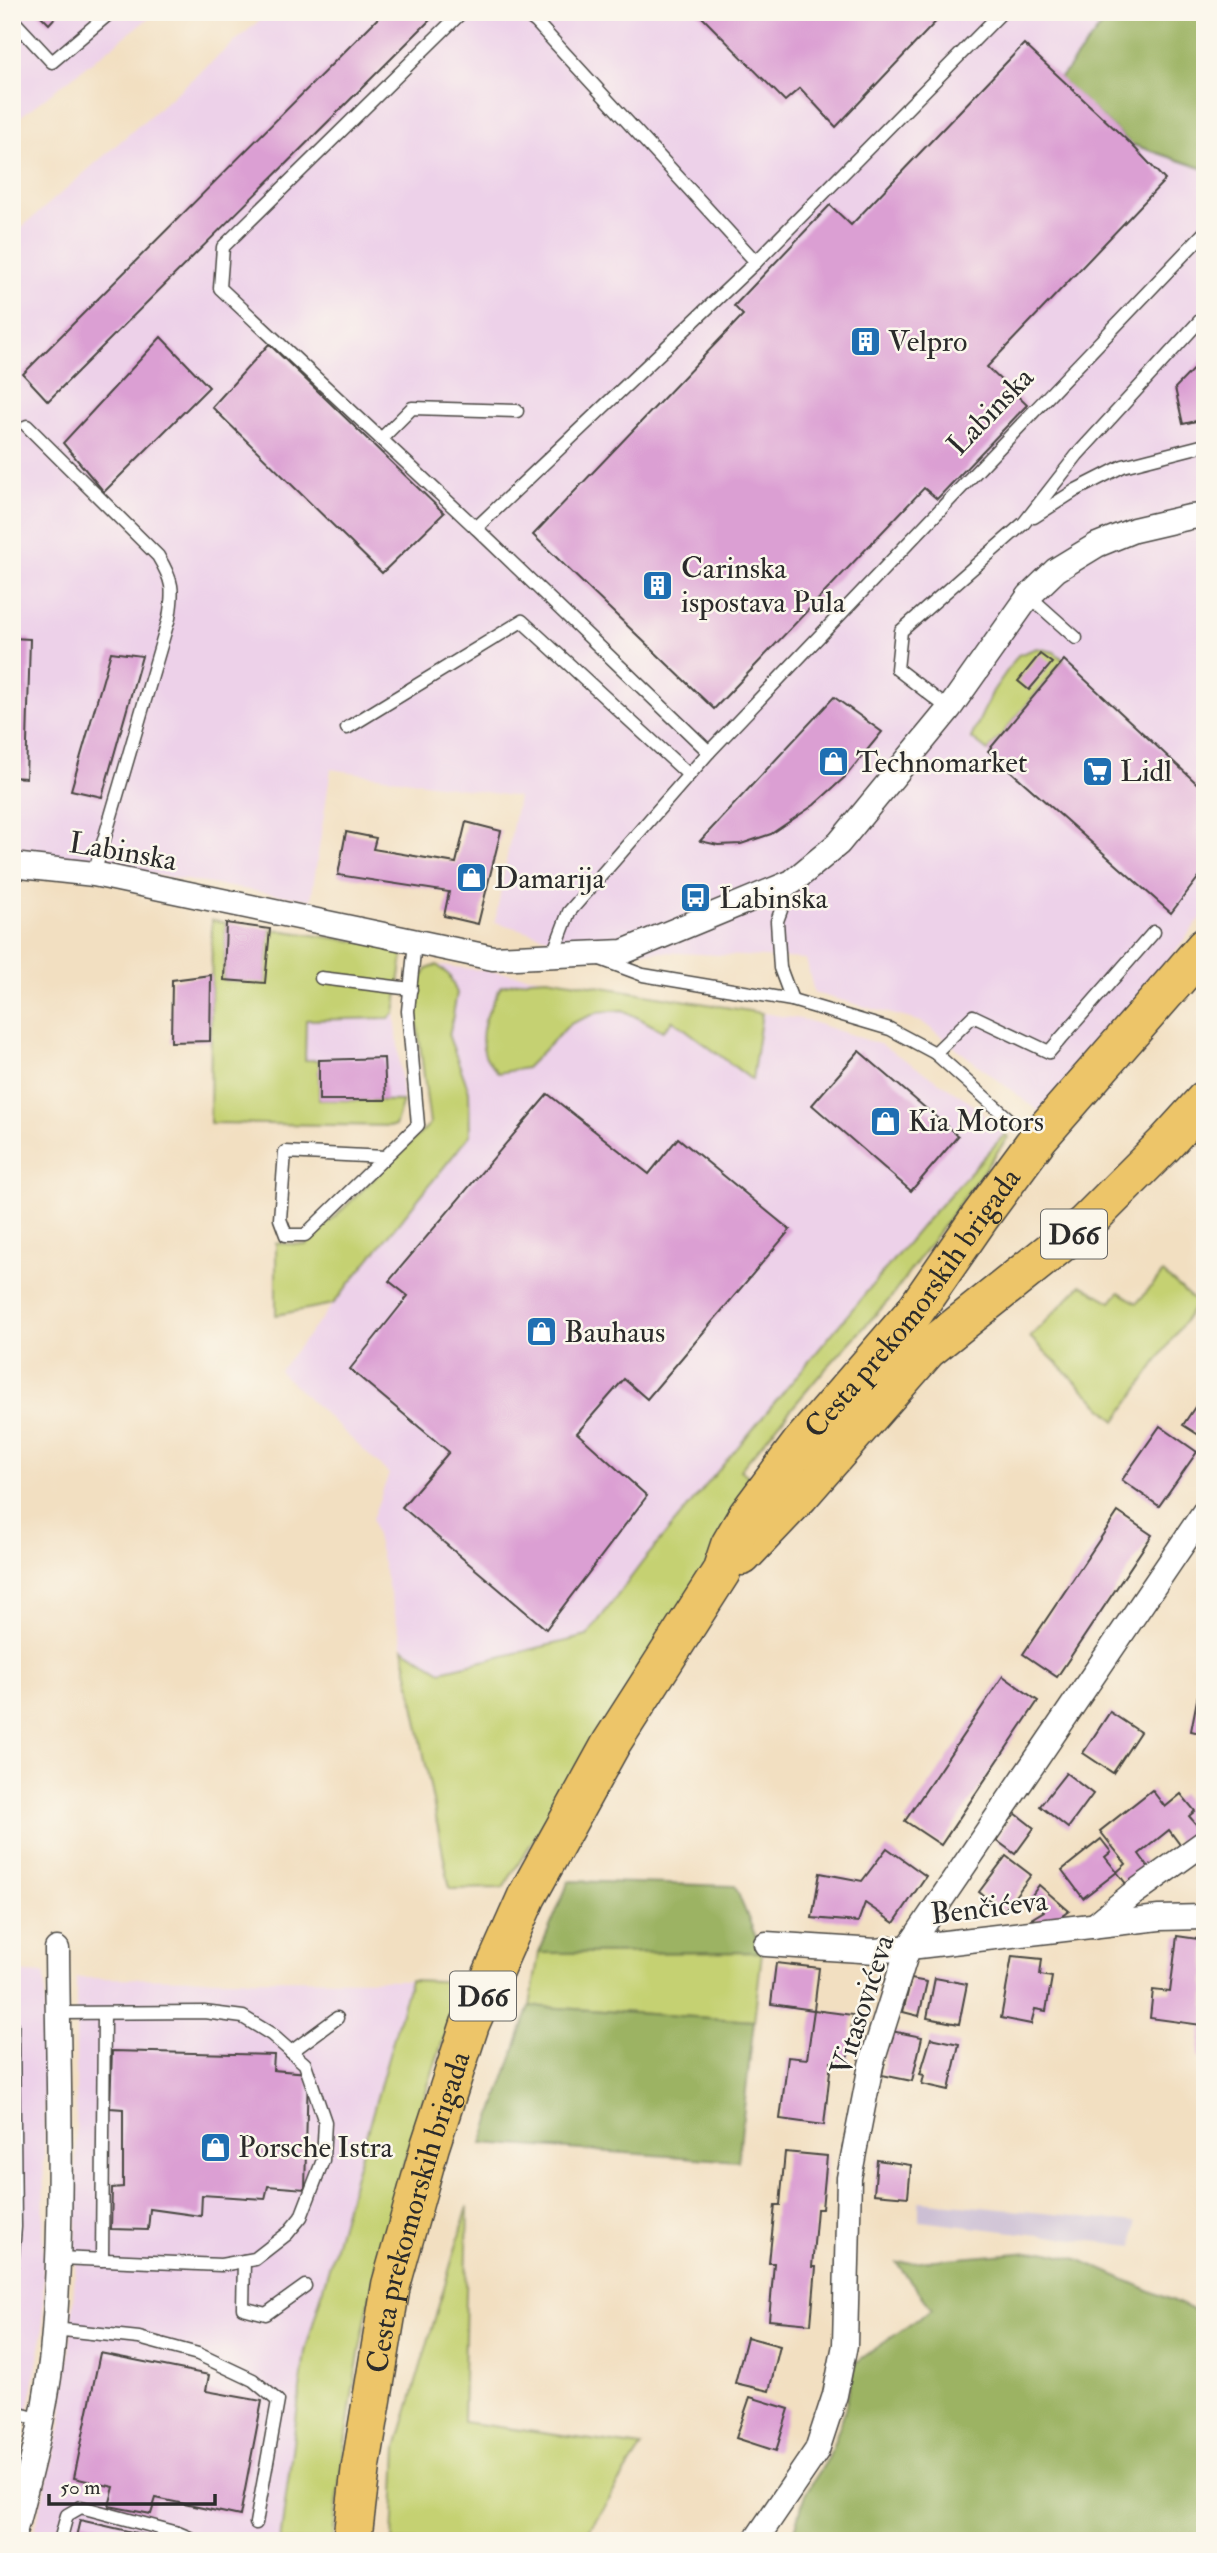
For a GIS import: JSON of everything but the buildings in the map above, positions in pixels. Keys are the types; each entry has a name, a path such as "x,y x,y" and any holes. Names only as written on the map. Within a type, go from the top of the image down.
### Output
{"main road":[{"name":"Cesta prekomorskih brigada","path":"352,2541 361,2466 391,2285 430,2147 470,2024 527,1896 612,1742 720,1572 730,1545 747,1516 800,1445 913,1314 980,1217 1040,1137 1205,947"},
{"name":"Cesta prekomorskih brigada","path":"720,1572 744,1554 771,1527 927,1350 1085,1224 1205,1100"}],"street":[{"name":"Labinska","path":"12,865 94,874 493,958 623,952 792,882 839,844 949,709 1029,596 1056,570 1097,545 1134,530 1205,516"},
{"name":"Vitasovićeva","path":"755,2541 817,2450 835,2395 845,2345 849,2178 871,2065 908,1948 1205,1511"},
{"path":"1094,1926 1131,1895 1205,1842"},
{"name":"Benčićeva","path":"766,1944 876,1951 1159,1918 1205,1917"},
{"path":"12,2541 43,2420 54,2329 59,2258 57,1949"}],"lane":[{"path":"12,19 52,62 111,12"},
{"path":"462,12 223,247 220,288 476,528 709,752"},
{"path":"523,12 536,22 756,262"},
{"path":"476,528 756,262 1002,12"},
{"name":"Labinska","path":"553,954 569,912 709,752 1205,232"},
{"path":"1024,523 1077,455 1205,315"},
{"path":"381,439 412,408 517,411"},
{"path":"27,426 158,555 170,577 173,592 169,618 94,874"},
{"path":"949,709 897,669 901,631 1024,523 1109,471 1137,460 1205,444"},
{"path":"1029,596 1076,638"},
{"path":"347,728 522,621 689,775"},
{"path":"792,882 777,920 780,968 792,1000"},
{"path":"935,1053 973,1016 1049,1052 1154,932"},
{"path":"385,1157 285,1152 280,1219 286,1235 305,1235 418,1125 408,1011 415,942"},
{"path":"589,954 643,975 792,1000 890,1029 935,1053 1010,1120"},
{"path":"321,978 411,989"},
{"path":"58,2013 204,2012 243,2017 271,2034 305,2064 324,2122 323,2160 301,2217 287,2234 255,2259 221,2265 59,2258"},
{"path":"102,2260 104,2014"},
{"path":"291,2052 337,2018"},
{"path":"12,2265 15,2227 13,2025"},
{"path":"244,2261 243,2308 265,2314 305,2286"},
{"path":"54,2329 139,2338 198,2354 253,2379 278,2401 256,2523"},
{"path":"12,2412 43,2420"},
{"path":"60,2541 66,2515 81,2507 178,2533 197,2541"}],"shaded area":[{"path":"12,12 157,12 12,123"},
{"path":"269,12 1112,12 1060,79 1131,144 1205,169 1205,913 1046,1117 922,1022 814,993 806,959 639,951 575,945 495,922 518,797 331,769 311,900 12,852 13,235"},
{"path":"437,965 547,978 501,986 487,1011 482,1031 548,1046 570,1024 599,1012 623,1010 663,1031 673,1020 752,1079 762,1013 806,1020 882,1045 966,1099 1005,1134 923,1224 644,1560 587,1636 441,1671 403,1648 372,1519 389,1474 279,1371 470,1135 469,1091 449,1037 457,993 449,975"},
{"path":"395,1013 403,1101 319,1100 319,1061 305,1060 306,1020 389,1018"},
{"path":"12,1972 45,1974 43,2332 12,2477"},
{"path":"76,1978 410,1980 305,2352 280,2541 32,2541 61,2425 71,2335 76,2257"},
{"path":"919,2201 1136,2222 1134,2246 919,2221"}],"green space":[{"path":"1112,12 1205,12 1205,169 1131,144 1060,79"},
{"path":"1037,648 1054,652 1064,660 988,751 971,738 993,691 1018,655"},
{"path":"212,920 226,923 224,980 265,982 270,929 404,948 395,1013 389,1018 306,1020 305,1060 319,1060 319,1100 403,1101 395,1126 210,1123"},
{"path":"437,965 449,975 457,993 449,1037 469,1091 470,1135 333,1304 276,1315 276,1243 306,1245 430,1124 416,1013 418,985 427,969"},
{"path":"547,978 762,1013 752,1080 673,1020 663,1031 623,1010 599,1012 570,1024 526,1068 498,1073 486,1057 482,1037 486,1019 501,986"},
{"path":"1005,1134 1008,1137 889,1300 819,1376 740,1470 753,1479 718,1548 503,1888 450,1889 403,1648 441,1671 587,1636 644,1560 923,1224"},
{"path":"1163,1273 1197,1303 1116,1421 1030,1337 1081,1285 1111,1302 1119,1292 1137,1303"},
{"path":"569,1881 735,1886 762,1952 539,1953"},
{"path":"762,1952 754,2021 530,2006 539,1953"},
{"path":"410,1980 462,1982 413,2134 381,2249 354,2383 333,2541 280,2541 305,2352"},
{"path":"530,2006 754,2021 738,2161 482,2143"},
{"path":"468,2206 463,2422 642,2447 582,2541 393,2541 397,2447"},
{"path":"1044,2251 1078,2259 1205,2315 1205,2541 792,2541 805,2494 829,2457 845,2410 855,2363 932,2309 897,2263"}],"place":[{"name":"Velpro","path":"865,341"},
{"name":"Carinska ispostava Pula","path":"658,585"},
{"name":"Technomarket","path":"833,762"},
{"name":"Lidl","path":"1097,771"},
{"name":"Damarija","path":"471,878"},
{"name":"Labinska","path":"696,898"},
{"name":"Kia Motors","path":"885,1121"},
{"name":"Bauhaus","path":"541,1332"},
{"name":"Porsche Istra","path":"215,2147"}]}
